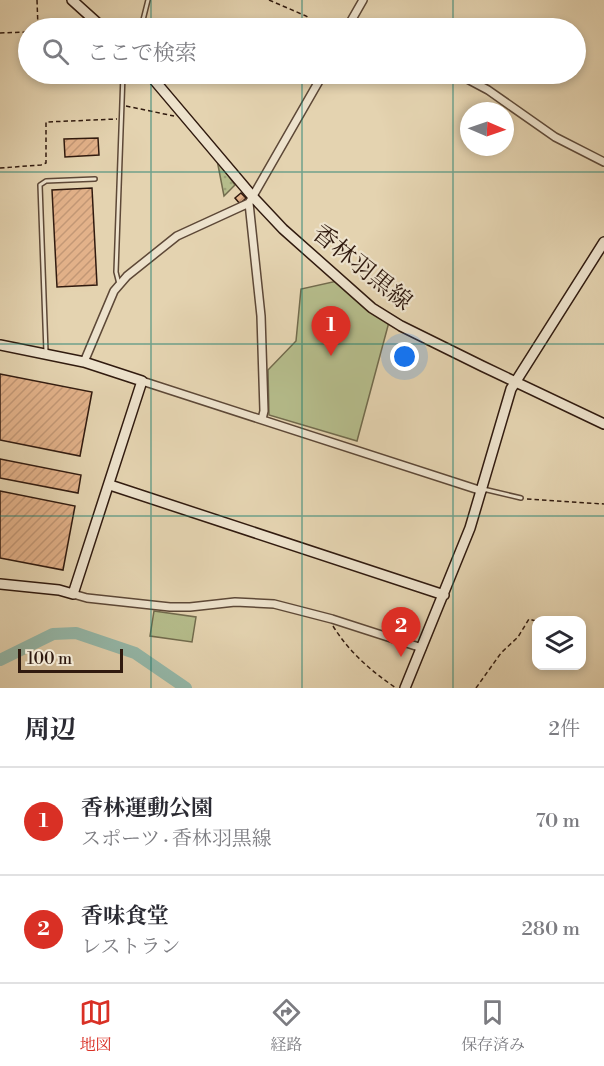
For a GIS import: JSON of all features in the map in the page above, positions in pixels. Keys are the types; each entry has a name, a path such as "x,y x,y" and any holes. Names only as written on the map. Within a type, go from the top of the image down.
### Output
{"street":[{"path":"72,0 92,18"},
{"path":"353,18 363,0"},
{"name":"香林羽黒線","path":"158,84 251,200 372,308 401,326 604,424"},
{"path":"84,362 119,284 168,242 251,200 316,84"},
{"path":"477,84 555,137 604,162"},
{"path":"251,200 262,337 264,411 262,419"},
{"path":"405,688 466,539 515,381 604,242"},
{"path":"0,345 84,362 483,490"},
{"path":"73,594 142,381"},
{"path":"110,485 444,595"},
{"path":"1,586 59,590 83,598 170,607 197,607 235,602 274,604 332,619 422,648"}],"lane":[{"path":"144,18 148,0"},
{"path":"119,284 116,272 123,84"},
{"path":"46,354 40,185 46,181 95,179"},
{"path":"483,490 521,498"}],"path":[{"path":"37,0 38,18"},
{"path":"269,0 309,18"},
{"path":"0,33 18,32"},
{"path":"122,106 176,116 183,113"},
{"path":"0,168 46,163 46,122 122,119"},
{"path":"521,498 604,504"},
{"path":"332,619 333,626 344,642 375,674 396,688"},
{"path":"476,688 501,652 518,637 529,619 532,620"}],"green space":[{"path":"217,160 235,185 224,196"},
{"path":"337,281 389,322 357,441 269,415 268,370 296,341 301,289"},
{"path":"154,611 196,617 192,642 150,636"}],"building":[{"path":"98,138 99,155 65,157 64,139"},
{"path":"92,188 97,285 57,287 52,190"},
{"path":"241,193 246,198 240,204 235,198"},
{"path":"0,374 92,392 80,456 0,440"},
{"path":"0,459 81,475 78,493 0,478"},
{"path":"0,491 75,506 63,570 0,558"}],"waterway":[{"path":"0,660 53,634 76,633 135,653 186,688"}],"place":[{"name":"香林運動公園","path":"331,356"},
{"name":"香味食堂","path":"401,657"}]}
